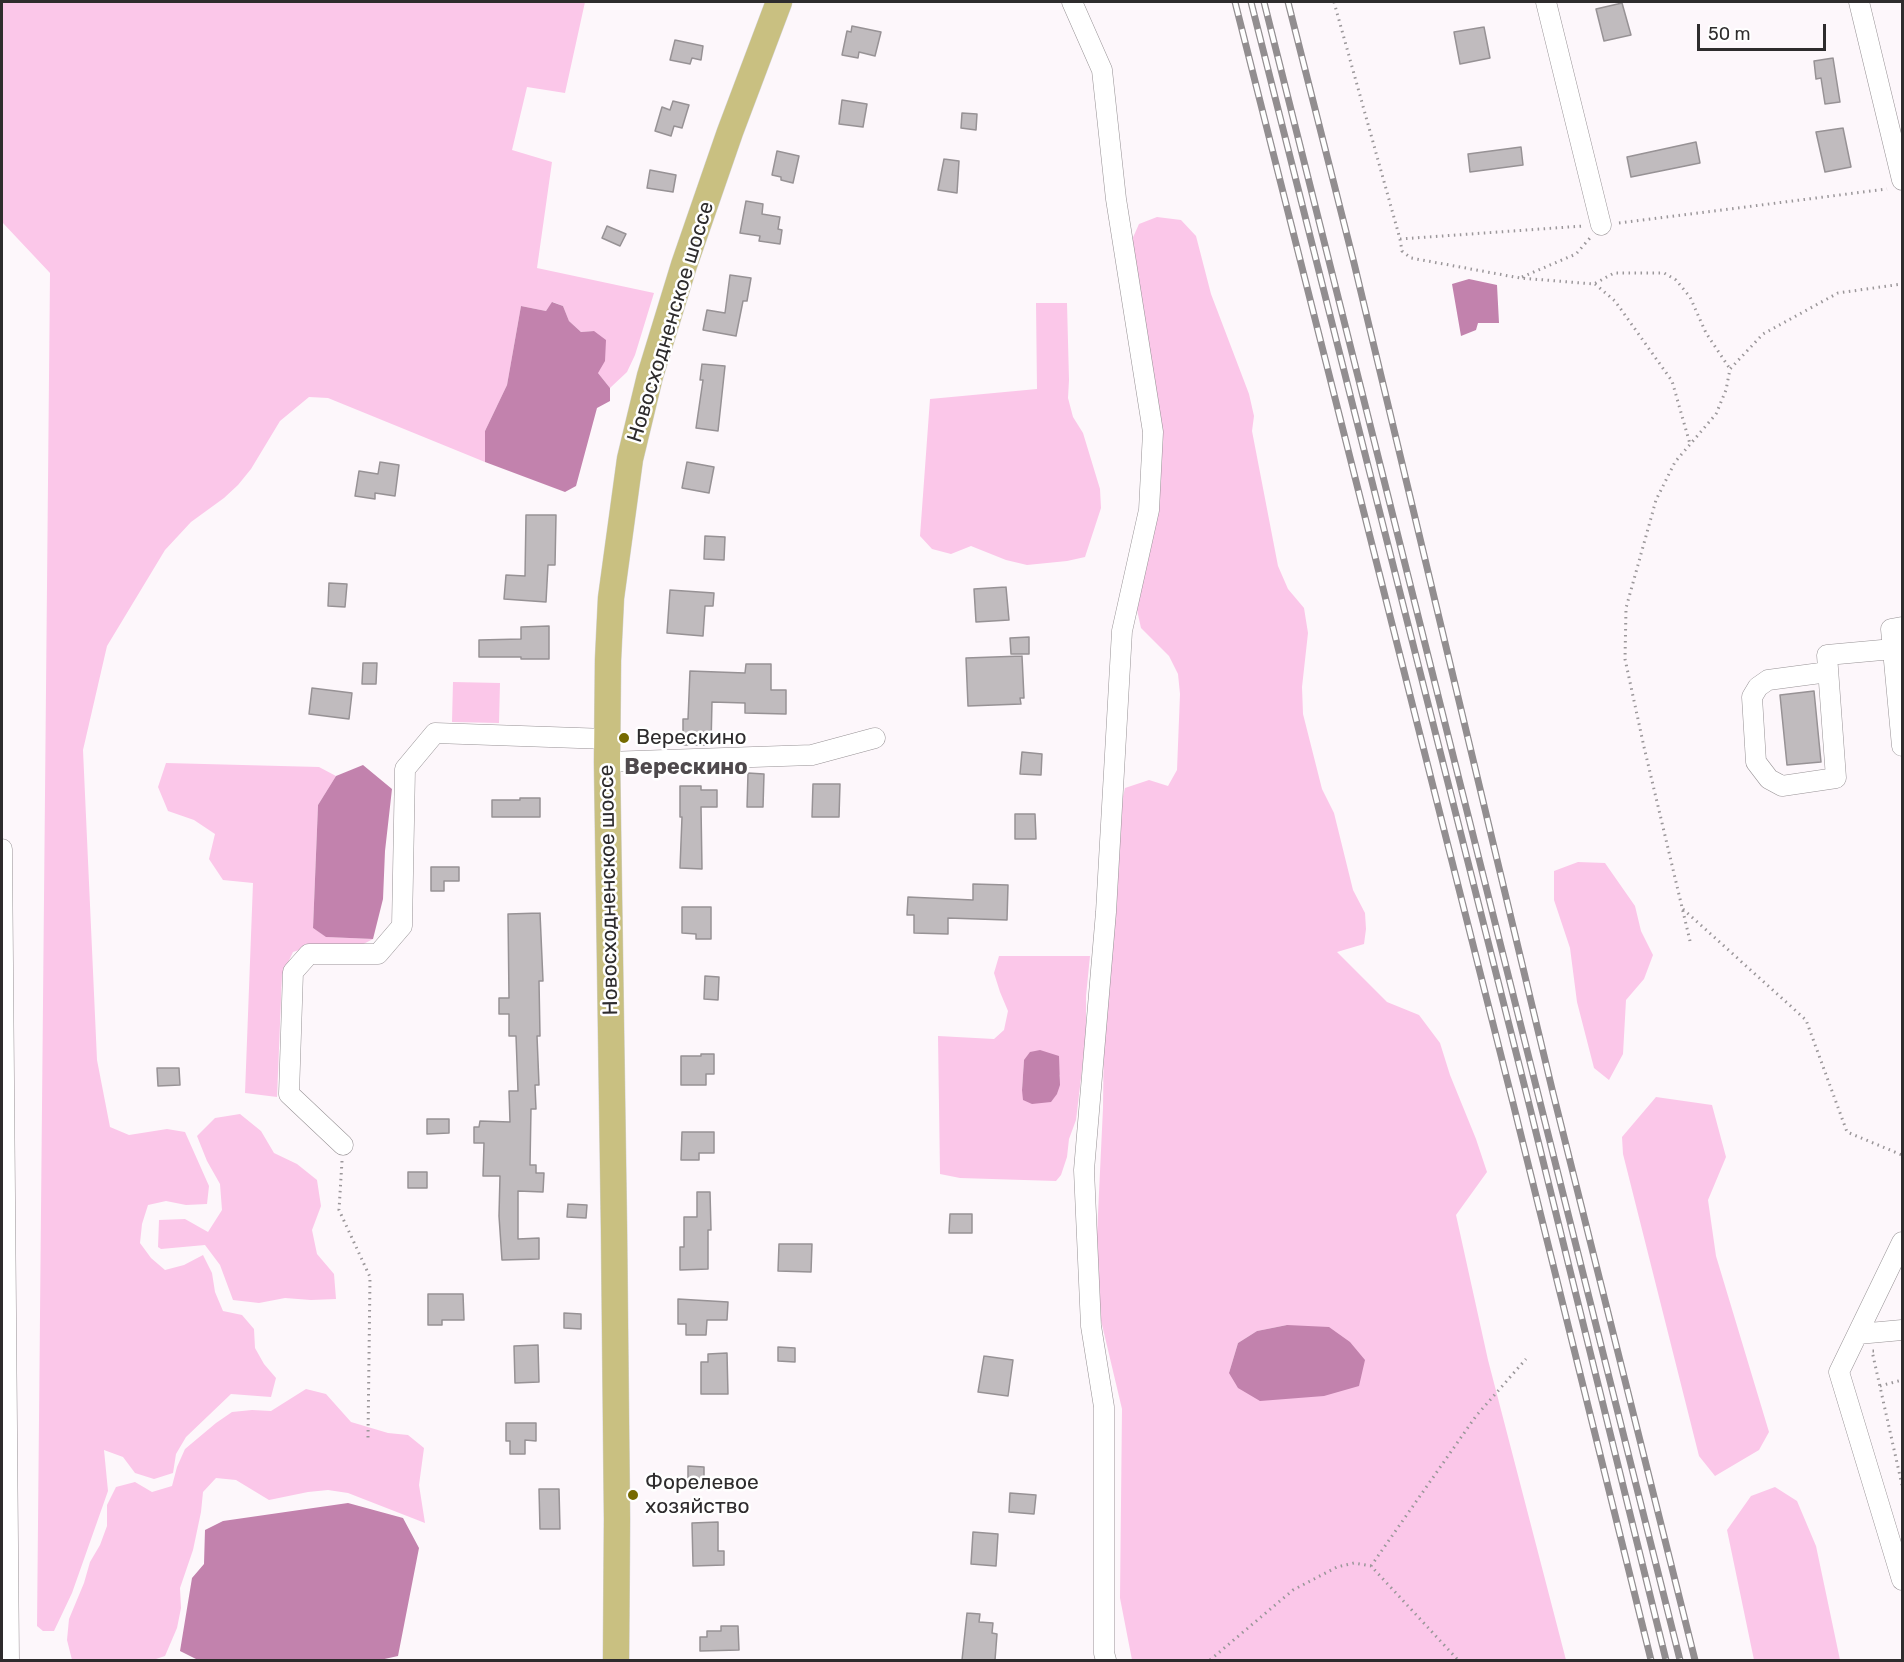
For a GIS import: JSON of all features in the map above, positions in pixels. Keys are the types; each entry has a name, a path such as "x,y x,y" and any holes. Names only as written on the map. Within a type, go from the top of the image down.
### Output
{"main road":[{"name":"Новосходненское шоссе","path":"616,1660 615,1264 607,751 610,598 630,459 650,376 684,265 730,132 779,2"}],"street":[{"path":"1072,2 1102,70 1116,199 1153,432 1149,510 1122,631 1106,912 1084,1170 1091,1326 1104,1407 1104,1653 1106,1660"},
{"path":"1546,2 1600,225"},
{"path":"1859,2 1897,184"},
{"path":"1902,627 1891,628 1902,746"},
{"path":"1828,672 1768,680 1758,687 1752,697 1756,762 1769,779 1782,786 1836,778 1827,655 1893,649"},
{"path":"343,1144 290,1094 293,972 309,954 378,954 402,926 405,769 435,734 607,751 812,754 875,738"},
{"path":"2,849 9,1660"},
{"path":"1902,1242 1839,1372 1902,1580"},
{"path":"1858,1334 1902,1330"}],"path":[{"path":"1334,2 1402,251 1411,258 1520,278 1594,284 1614,273 1664,273 1677,280 1690,297 1706,333 1730,369"},
{"path":"1400,239 1600,225 1897,184"},
{"path":"1520,278 1576,254 1600,225"},
{"path":"1594,284 1615,301 1672,381 1690,444"},
{"path":"1690,941 1625,659 1626,608 1656,500 1675,462 1716,414 1726,390 1730,369 1763,334 1838,293 1902,284"},
{"path":"1682,908 1806,1020 1847,1132 1902,1155"},
{"path":"343,1144 339,1210 370,1276 368,1438"},
{"path":"1882,1350 1872,1351 1902,1485"},
{"path":"1371,1566 1476,1416 1526,1359"},
{"path":"1880,1386 1902,1380"},
{"path":"1210,1660 1293,1590 1337,1567 1354,1563 1371,1566 1458,1660"}],"shaded area":[{"path":"2,2 585,2 565,93 527,87 512,150 552,162 537,268 654,293 635,355 627,372 610,388 598,373 594,331 581,332 569,321 563,306 553,302 546,311 521,306 507,385 485,431 485,462 328,398 309,397 280,421 251,469 238,485 191,522 165,550 107,646 83,750 97,1060 110,1127 129,1135 167,1129 185,1132 209,1186 207,1204 186,1205 166,1201 148,1205 142,1224 140,1243 151,1258 165,1270 184,1265 203,1255 212,1273 215,1292 223,1311 242,1315 254,1329 255,1348 264,1364 276,1378 271,1397 231,1394 186,1437 176,1454 173,1473 154,1479 135,1473 123,1457 104,1450 108,1491 72,1593 54,1631 43,1631 37,1626 50,273 2,222"},
{"path":"1157,217 1181,220 1196,236 1211,294 1249,394 1254,416 1252,431 1278,566 1288,589 1304,608 1308,633 1302,687 1303,714 1322,789 1334,813 1353,890 1365,913 1364,944 1337,952 1387,1002 1419,1015 1440,1043 1487,1172 1456,1215 1488,1360 1566,1660 1132,1660 1120,1598 1122,1409 1099,1312 1096,1256 1104,1029 1120,809 1125,788 1149,780 1168,786 1177,770 1180,694 1178,674 1169,656 1141,628 1137,610 1152,536 1131,242 1139,224","holes":["1287,1325 1229,1373 1238,1343 1257,1331"]},
{"path":"1469,279 1497,285 1499,323 1478,323 1476,330 1461,336 1452,284"},
{"path":"552,302 563,306 569,321 581,332 594,331 606,340 605,361 598,373 610,388 610,401 597,408 576,486 565,492 485,462 485,431 507,385 521,306 546,311"},
{"path":"1036,303 1067,303 1068,398 1073,417 1083,433 1100,489 1101,508 1085,557 1027,565 1006,560 971,546 951,554 932,549 920,536 930,399 1037,389"},
{"path":"453,682 500,683 499,723 452,722"},
{"path":"166,763 319,767 336,776 318,805 313,928 327,937 373,939 354,949 317,944 293,952 282,975 277,1097 245,1093 253,883 223,880 209,859 215,834 194,820 168,811 158,787"},
{"path":"363,765 392,789 385,851 383,899 373,939 326,937 313,928 318,805 336,776"},
{"path":"1578,862 1605,863 1635,906 1641,931 1653,955 1644,979 1626,1000 1623,1054 1609,1080 1594,1068 1577,1002 1570,948 1554,900 1554,871"},
{"path":"999,956 1090,956 1086,996 1086,1036 1076,1120 1069,1139 1067,1157 1061,1175 1056,1181 960,1178 940,1174 938,1036 994,1039 1004,1030 1008,1011 994,973","holes":["1024,1060 1060,1075 1057,1094 1022,1090"]},
{"path":"1040,1050 1059,1056 1060,1085 1051,1102 1032,1104 1023,1100 1024,1060 1030,1052"},
{"path":"1656,1097 1712,1105 1726,1157 1708,1200 1716,1256 1769,1432 1759,1450 1715,1476 1699,1456 1623,1154 1622,1137"},
{"path":"240,1114 261,1131 274,1153 297,1164 317,1180 321,1206 312,1230 317,1254 334,1274 336,1299 285,1298 259,1303 233,1300 220,1265 205,1245 161,1249 158,1247 159,1220 185,1219 208,1232 222,1210 220,1184 197,1136 215,1118"},
{"path":"1287,1325 1329,1327 1350,1342 1365,1360 1359,1386 1324,1396 1260,1401 1238,1388 1229,1373 1238,1343 1257,1331"},
{"path":"306,1389 326,1394 351,1422 388,1433 408,1435 424,1448 419,1485 425,1523 348,1493 328,1490 269,1500 236,1480 216,1478 203,1492 193,1550 180,1588 181,1608 177,1628 165,1656 153,1660 72,1660 67,1640 69,1619 90,1562 107,1526 107,1505 116,1487 135,1482 152,1492 172,1486 185,1449 216,1423 232,1412 271,1411"},
{"path":"1775,1487 1797,1501 1816,1546 1840,1660 1754,1660 1727,1530 1751,1496"},
{"path":"348,1503 403,1518 419,1548 398,1656 380,1660 198,1660 180,1651 192,1578 204,1564 205,1530 223,1521"}],"building":[{"path":"1622,3 1631,35 1604,41 1596,9"},
{"path":"852,26 881,32 875,56 859,52 858,58 842,55 847,31 851,32"},
{"path":"1484,27 1490,58 1460,64 1454,32"},
{"path":"675,40 703,46 701,60 692,58 690,64 670,60"},
{"path":"1833,58 1840,102 1825,104 1821,78 1816,79 1814,61"},
{"path":"842,100 867,104 863,127 839,124"},
{"path":"673,101 689,105 682,128 674,126 671,136 655,131 662,107 670,110"},
{"path":"962,113 977,114 976,130 961,128"},
{"path":"1843,128 1851,167 1825,172 1816,132"},
{"path":"1696,142 1700,163 1631,177 1627,157"},
{"path":"1521,147 1523,165 1470,172 1468,154"},
{"path":"777,151 799,156 793,183 772,175"},
{"path":"944,159 959,161 957,193 938,190"},
{"path":"650,170 676,175 673,192 647,188"},
{"path":"746,201 763,204 762,214 780,217 778,229 782,230 780,244 759,241 760,236 740,233"},
{"path":"607,226 626,234 620,246 602,238"},
{"path":"730,275 751,278 747,301 743,301 736,336 703,330 707,310 725,313"},
{"path":"702,364 725,366 718,431 696,428 703,380 700,380"},
{"path":"380,462 399,465 395,496 375,493 375,499 355,496 359,471 378,474"},
{"path":"687,462 714,467 709,493 682,488"},
{"path":"526,515 556,515 555,565 548,565 546,602 504,599 506,575 525,576"},
{"path":"705,536 725,537 724,560 704,559"},
{"path":"329,583 347,584 345,607 328,606"},
{"path":"1006,587 1009,620 976,622 974,589"},
{"path":"670,590 714,593 713,606 705,606 703,636 667,633"},
{"path":"549,626 549,659 479,657 479,640 521,639 521,627"},
{"path":"1029,637 1029,654 1011,654 1010,638"},
{"path":"1022,656 1024,698 1020,698 1021,704 968,706 966,658"},
{"path":"363,663 377,663 376,684 362,684"},
{"path":"746,664 771,664 771,690 786,690 786,714 745,713 745,703 712,702 711,745 683,745 683,719 688,719 690,671 745,673"},
{"path":"312,688 352,693 349,719 309,714"},
{"path":"1814,691 1821,762 1787,765 1780,695"},
{"path":"1022,752 1042,754 1041,775 1020,774"},
{"path":"748,773 764,774 763,807 747,807"},
{"path":"813,784 840,784 839,817 812,817"},
{"path":"680,786 701,786 701,790 717,790 717,807 701,807 702,869 680,868 682,817 680,817"},
{"path":"520,798 540,798 540,817 492,817 492,800 520,800"},
{"path":"1015,814 1035,814 1036,839 1015,839"},
{"path":"431,867 459,867 459,881 444,881 444,891 431,891"},
{"path":"973,884 1008,885 1007,920 948,918 948,934 914,933 914,915 907,915 908,897 973,900"},
{"path":"682,907 711,907 711,939 696,939 696,934 682,933"},
{"path":"540,913 543,981 539,981 540,1036 537,1036 539,1085 535,1085 536,1109 531,1109 530,1165 536,1165 536,1173 544,1173 543,1192 518,1191 518,1239 539,1238 539,1259 502,1260 499,1216 500,1176 483,1176 484,1143 474,1143 474,1127 479,1127 480,1121 510,1122 509,1091 518,1091 516,1036 509,1036 509,1014 499,1014 499,998 509,998 508,914"},
{"path":"705,976 719,977 718,1000 704,999"},
{"path":"701,1054 714,1054 714,1074 706,1074 706,1085 681,1085 681,1056 701,1056"},
{"path":"157,1068 179,1068 180,1085 158,1086"},
{"path":"427,1119 449,1119 449,1133 427,1134"},
{"path":"682,1132 714,1132 714,1153 699,1153 699,1160 681,1160"},
{"path":"408,1172 427,1172 427,1188 408,1188"},
{"path":"697,1192 710,1192 711,1230 708,1230 708,1269 680,1270 680,1247 684,1247 684,1217 697,1217"},
{"path":"568,1204 587,1205 586,1218 567,1217"},
{"path":"950,1214 972,1214 972,1233 949,1233"},
{"path":"779,1244 812,1244 811,1272 778,1271"},
{"path":"428,1294 463,1294 464,1320 442,1320 442,1325 428,1325"},
{"path":"678,1299 728,1302 727,1320 707,1320 706,1335 686,1335 686,1324 678,1324"},
{"path":"564,1313 581,1314 581,1329 564,1328"},
{"path":"538,1345 539,1382 515,1383 514,1346"},
{"path":"778,1347 795,1348 795,1362 778,1361"},
{"path":"727,1353 728,1394 701,1394 701,1362 708,1362 708,1354"},
{"path":"984,1356 1013,1360 1008,1396 978,1392"},
{"path":"506,1423 536,1423 536,1441 525,1440 525,1454 510,1454 510,1441 506,1441"},
{"path":"688,1466 704,1467 704,1487 688,1487"},
{"path":"539,1489 559,1489 560,1529 540,1529"},
{"path":"1010,1493 1036,1495 1034,1514 1009,1512"},
{"path":"718,1522 718,1551 724,1551 724,1565 693,1566 692,1523"},
{"path":"973,1532 998,1534 996,1566 971,1564"},
{"path":"967,1613 980,1614 979,1622 993,1623 992,1633 997,1634 995,1660 962,1660"},
{"path":"721,1626 738,1626 739,1650 700,1651 700,1637 707,1637 707,1631 721,1631"}],"railway":[{"path":"1235,2 1651,1660"},
{"path":"1251,2 1528,1100 1666,1660"},
{"path":"1264,2 1680,1660"},
{"path":"1288,2 1354,263 1553,1093 1695,1660"}],"place":[{"name":"Верескино","path":"624,738"},
{"name":"Форелевое хозяйство","path":"633,1495"}],"district":[{"name":"Верескино","path":"686,768"}]}
